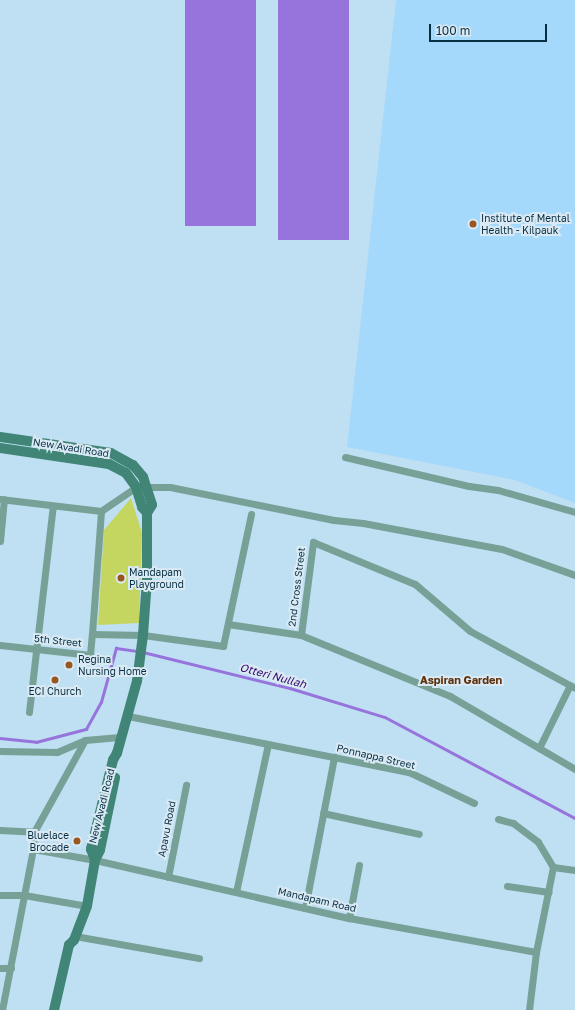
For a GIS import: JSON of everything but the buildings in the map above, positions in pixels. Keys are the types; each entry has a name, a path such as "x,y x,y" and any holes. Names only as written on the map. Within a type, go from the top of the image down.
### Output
{"main road":[{"name":"New Avadi Road","path":"0,437 111,453 133,465 143,477 148,488 152,504 147,513 147,580 142,646 139,664 128,716 117,753 113,760 91,849 95,860 87,906 75,938 75,949 60,1010"},
{"name":"New Avadi Road","path":"0,448 109,464 126,473 136,487 142,507 147,513"},
{"name":"New Avadi Road","path":"54,1010 68,945 75,938"}],"street":[{"path":"345,457 469,486 498,490 575,512"},
{"path":"0,541 2,499 101,511 136,487 170,487 334,520 363,523 502,549 575,575"},
{"path":"29,712 38,649 53,506"},
{"path":"92,634 101,511"},
{"path":"251,514 228,624 302,635 450,696 575,769"},
{"name":"2nd Cross Street","path":"302,635 313,542 415,584 470,631 573,687"},
{"name":"5th Street","path":"0,645 90,655 92,634 143,635 223,646 228,624"},
{"path":"539,748 573,687"},
{"name":"Ponnappa Street","path":"128,716 409,772 474,803"},
{"path":"0,751 57,752 85,740 122,737"},
{"path":"2,1010 33,849 34,832 85,740"},
{"path":"236,892 268,744"},
{"path":"305,908 334,757"},
{"name":"Apavu Road","path":"168,877 186,785"},
{"path":"323,813 419,834"},
{"path":"498,819 513,823 538,842 553,867 536,952 529,1010"},
{"path":"0,830 34,832"},
{"name":"Mandapam Road","path":"33,849 95,860 349,918 536,952"},
{"path":"349,918 359,865"},
{"path":"553,867 575,870"},
{"path":"507,886 549,892"},
{"path":"0,895 24,895 87,906"},
{"path":"75,938 199,958"},
{"path":"0,968 11,968"}],"shaded area":[{"path":"185,0 256,0 256,226 185,226"},
{"path":"278,0 349,0 349,240 278,240"},
{"name":"Institute of Mental Health - Kilpauk","path":"396,0 575,0 575,503 515,480 347,447"}],"green space":[{"name":"Mandapam Playground","path":"131,498 142,533 139,623 98,625 104,530"}],"waterway":[{"name":"Otteri Nullah","path":"0,738 36,742 86,729 101,702 116,648 138,651"},
{"name":"Otteri Nullah","path":"143,652 290,688 385,717 575,818"}],"place":[{"name":"Institute of Mental Health - Kilpauk","path":"473,224"},
{"name":"Mandapam Playground","path":"121,578"},
{"name":"Regina Nursing Home","path":"69,665"},
{"name":"ECI Church","path":"55,680"},
{"name":"Bluelace Brocade","path":"77,841"}],"district":[{"name":"Aspiran Garden","path":"461,680"}]}
